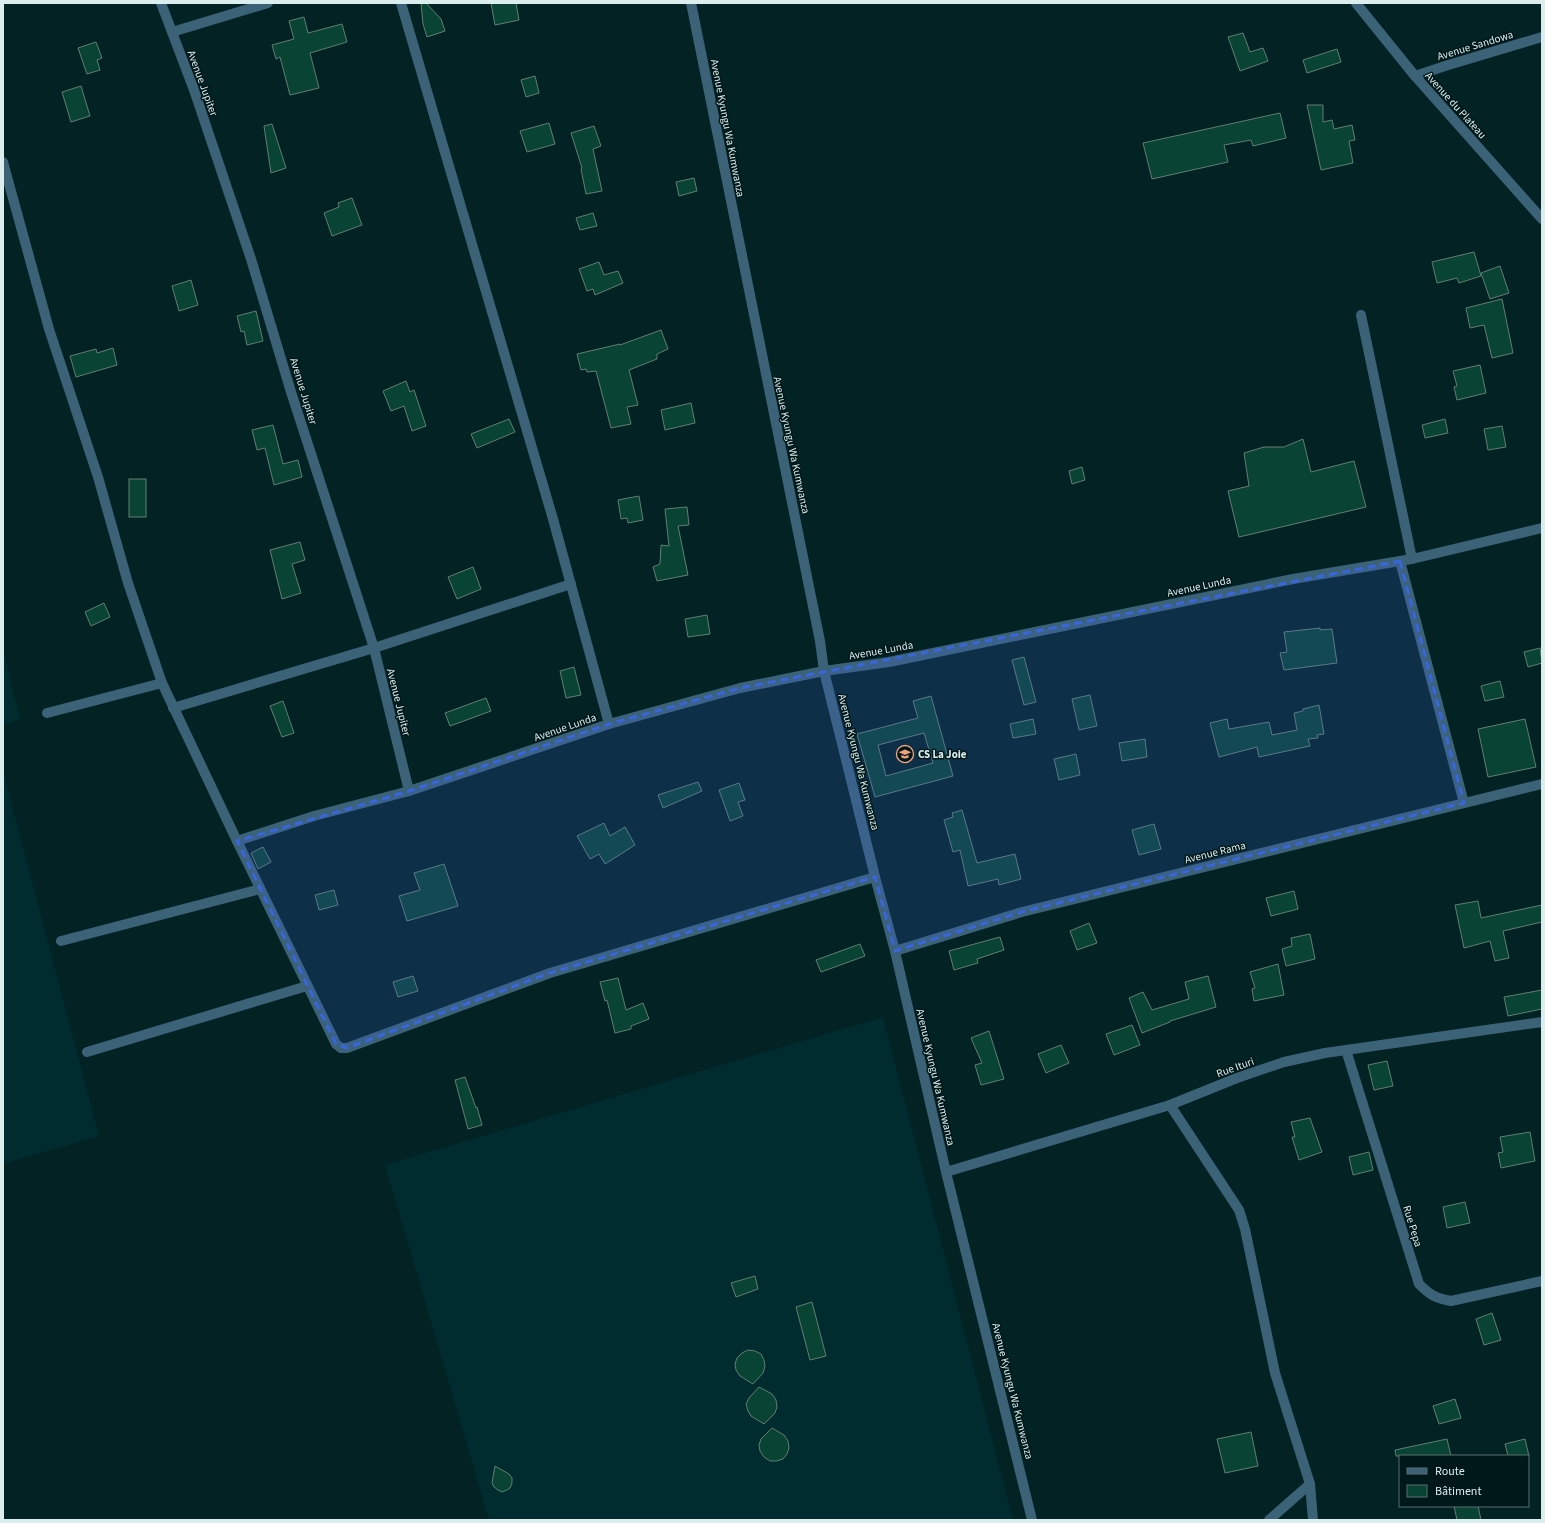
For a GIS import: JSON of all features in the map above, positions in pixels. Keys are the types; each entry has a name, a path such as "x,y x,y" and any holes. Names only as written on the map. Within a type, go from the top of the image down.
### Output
{"street":[{"name":"Avenue Jupiter","path":"161,3 194,90 251,259 291,392 374,648 409,791"},
{"path":"172,32 268,3"},
{"path":"401,3 547,497 610,724"},
{"name":"Avenue Kyungu Wa Kumwanza","path":"691,3 820,641 824,671 895,952 946,1172 1032,1520"},
{"name":"Avenue du Plateau","path":"1356,3 1415,76 1542,219"},
{"name":"Avenue Sandowa","path":"1415,76 1542,37"},
{"path":"3,162 49,329 98,477 128,583 162,683 336,1044 341,1048 347,1048 550,973 875,877"},
{"path":"1361,316 1412,559"},
{"name":"Avenue Lunda","path":"237,841 314,816 409,791 610,724 740,688 824,671 889,662 1293,579 1412,559 1542,528"},
{"path":"1400,561 1464,803"},
{"path":"173,708 374,648 571,584"},
{"path":"47,713 162,683"},
{"name":"Avenue Rama","path":"895,952 1022,912 1542,784"},
{"path":"61,941 260,889"},
{"path":"87,1052 307,986"},
{"name":"Rue Ituri","path":"946,1172 1170,1105 1237,1078 1284,1062 1325,1052 1542,1022"},
{"name":"Rue Pepa","path":"1346,1050 1419,1284 1438,1299 1451,1301 1542,1281"},
{"path":"1170,1105 1239,1210 1245,1229 1276,1372 1310,1484 1313,1520"},
{"path":"1269,1520 1310,1484"}],"highlighted area":[{"path":"1400,561 1464,803 1022,912 895,951 875,877 550,973 347,1048 336,1044 237,841 409,791 609,724 740,688"}],"shaded area":[{"path":"3,649 20,719 3,725"},
{"path":"3,771 99,1136 3,1164"},
{"path":"883,1017 1013,1520 489,1520 385,1165"}],"building":[{"path":"421,3 426,3 441,19 445,31 427,37 423,24"},
{"path":"491,3 516,3 519,20 495,25"},
{"path":"304,17 308,33 342,24 347,42 310,53 319,88 290,95 280,57 276,59 272,45 294,39 289,21"},
{"path":"1243,33 1250,52 1263,48 1268,61 1240,71 1228,37"},
{"path":"96,42 102,58 97,60 100,70 87,74 78,48"},
{"path":"1337,49 1341,62 1307,73 1303,60"},
{"path":"535,76 539,93 526,97 521,80"},
{"path":"81,86 90,116 71,122 62,92"},
{"path":"1307,105 1323,105 1323,122 1332,120 1334,129 1352,125 1355,140 1349,141 1353,163 1321,170"},
{"path":"1280,113 1286,138 1253,146 1251,140 1224,145 1228,162 1152,179 1143,143"},
{"path":"549,123 555,144 527,152 520,131"},
{"path":"272,124 286,168 271,173 264,126"},
{"path":"594,126 601,146 593,149 602,191 586,194 582,168 571,133"},
{"path":"694,178 697,191 679,196 676,182"},
{"path":"352,198 362,225 332,236 324,213 339,207 338,203"},
{"path":"593,213 597,226 580,230 576,218"},
{"path":"1474,252 1481,276 1459,283 1457,278 1437,283 1432,262"},
{"path":"599,262 604,275 618,271 623,283 595,295 593,289 587,291 579,269"},
{"path":"1500,266 1509,293 1490,299 1481,273"},
{"path":"191,280 198,305 179,311 172,286"},
{"path":"1502,299 1513,353 1492,358 1484,325 1470,328 1466,308"},
{"path":"256,311 263,341 247,345 244,331 241,332 237,316"},
{"path":"661,330 668,349 657,354 657,359 629,370 638,405 627,407 631,424 611,428 596,371 587,372 586,369 581,370 577,354 620,345"},
{"path":"113,348 117,365 76,377 70,356 96,349 97,353"},
{"path":"1480,365 1486,393 1457,400 1454,387 1457,386 1453,371"},
{"path":"406,381 410,392 414,390 426,426 412,431 404,406 391,411 383,391"},
{"path":"691,403 695,423 665,430 661,410"},
{"path":"509,419 515,432 477,448 471,434"},
{"path":"1445,419 1448,433 1425,438 1422,425"},
{"path":"273,425 283,464 298,460 302,477 274,485 265,448 257,450 252,430"},
{"path":"1502,426 1506,447 1488,450 1484,429"},
{"path":"1303,439 1311,472 1354,461 1366,507 1239,537 1228,491 1249,486 1244,453 1264,447 1284,447"},
{"path":"1082,467 1085,480 1072,484 1069,471"},
{"path":"129,479 146,479 146,517 129,517"},
{"path":"639,496 643,520 628,523 627,518 621,519 618,500"},
{"path":"687,507 689,525 678,526 688,575 657,581 653,567 660,564 661,545 669,546 665,509"},
{"path":"300,542 305,560 292,564 301,593 282,599 270,550"},
{"path":"473,567 481,589 457,599 448,577"},
{"path":"104,603 110,617 91,626 85,612"},
{"path":"707,615 710,634 688,637 685,619"},
{"path":"1320,628 1320,630 1332,629 1337,663 1284,670 1280,653 1287,652 1284,632"},
{"path":"1540,648 1542,663 1528,667 1524,652"},
{"path":"1024,657 1036,702 1024,705 1012,660"},
{"path":"574,667 581,695 566,698 560,671"},
{"path":"1500,681 1504,697 1485,701 1481,686"},
{"path":"1090,695 1097,726 1079,730 1072,699"},
{"path":"931,696 953,776 875,797 857,734 918,718 913,701","holes":["924,733 933,763 886,776 878,745"]},
{"path":"486,698 491,711 450,726 445,713"},
{"path":"283,701 294,733 282,737 270,706"},
{"path":"1319,705 1324,734 1317,735 1318,738 1308,739 1310,746 1259,757 1257,747 1219,757 1210,723 1227,719 1229,729 1269,722 1272,735 1297,730 1294,713"},
{"path":"1033,719 1036,734 1013,738 1010,724"},
{"path":"1525,719 1536,767 1488,777 1478,729"},
{"path":"1145,739 1147,757 1122,761 1119,743"},
{"path":"1076,754 1080,775 1059,780 1054,759"},
{"path":"698,782 702,791 663,808 658,795"},
{"path":"739,783 745,800 738,802 743,816 730,821 719,790"},
{"path":"962,810 977,863 1015,854 1021,879 999,885 998,879 968,886 960,850 953,852 944,820 953,817 952,813"},
{"path":"604,823 610,836 625,827 635,845 605,864 599,854 590,859 577,836"},
{"path":"1154,824 1161,849 1139,855 1132,830"},
{"path":"263,847 271,862 258,869 251,853"},
{"path":"444,864 458,906 407,921 399,896 420,890 414,873"},
{"path":"334,890 338,905 319,910 315,895"},
{"path":"1294,891 1298,909 1271,916 1266,898"},
{"path":"1478,901 1481,918 1542,905 1542,922 1503,931 1509,958 1495,961 1490,941 1464,948 1455,905"},
{"path":"1089,923 1097,943 1077,950 1070,931"},
{"path":"1310,934 1315,959 1286,966 1282,949 1292,946 1291,938"},
{"path":"1000,937 1004,950 977,959 978,963 954,970 949,951"},
{"path":"860,944 865,956 821,972 816,960"},
{"path":"1278,964 1284,995 1254,1001 1252,989 1255,988 1250,972"},
{"path":"413,976 418,991 398,997 393,982"},
{"path":"1208,976 1216,1007 1170,1021 1142,1033 1129,998 1143,992 1152,1010 1189,999 1185,982"},
{"path":"618,978 626,1010 643,1003 649,1019 631,1026 631,1029 615,1033 607,1000 605,1001 600,982"},
{"path":"1542,990 1542,1009 1508,1016 1504,997"},
{"path":"1132,1025 1140,1045 1114,1055 1106,1034"},
{"path":"989,1031 1004,1079 981,1085 975,1065 982,1063 971,1038"},
{"path":"1061,1045 1069,1063 1046,1073 1038,1054"},
{"path":"1387,1061 1393,1086 1374,1090 1368,1065"},
{"path":"465,1077 476,1108 477,1107 482,1125 468,1129 455,1080"},
{"path":"1310,1118 1322,1152 1299,1160 1292,1137 1295,1137 1291,1122"},
{"path":"1530,1132 1535,1161 1501,1168 1498,1153 1503,1152 1500,1137"},
{"path":"1369,1152 1373,1170 1353,1175 1349,1157"},
{"path":"1465,1202 1470,1223 1447,1228 1443,1207"},
{"path":"755,1276 758,1289 736,1297 731,1283"},
{"path":"812,1302 826,1356 810,1360 796,1307"},
{"path":"1492,1313 1501,1340 1484,1345 1476,1319"},
{"path":"748,1350 761,1354 765,1366 763,1373 753,1384 740,1376 736,1370 735,1364 737,1358"},
{"path":"759,1387 772,1394 776,1400 777,1407 775,1413 764,1424 751,1416 746,1404 749,1398"},
{"path":"1455,1399 1461,1418 1439,1424 1433,1406"},
{"path":"772,1428 784,1435 788,1441 789,1448 783,1459 776,1461 770,1461 764,1457 760,1451 759,1445 761,1439"},
{"path":"1251,1432 1258,1466 1225,1473 1217,1439"},
{"path":"1447,1439 1451,1455 1396,1456 1395,1450"},
{"path":"1525,1439 1529,1455 1508,1455 1505,1444"},
{"path":"495,1466 509,1474 512,1478 510,1488 502,1492 494,1487 492,1483"},
{"path":"1454,1507 1478,1507 1481,1520 1457,1520"}],"place":[{"name":"CS La Joie","path":"905,754"}]}
